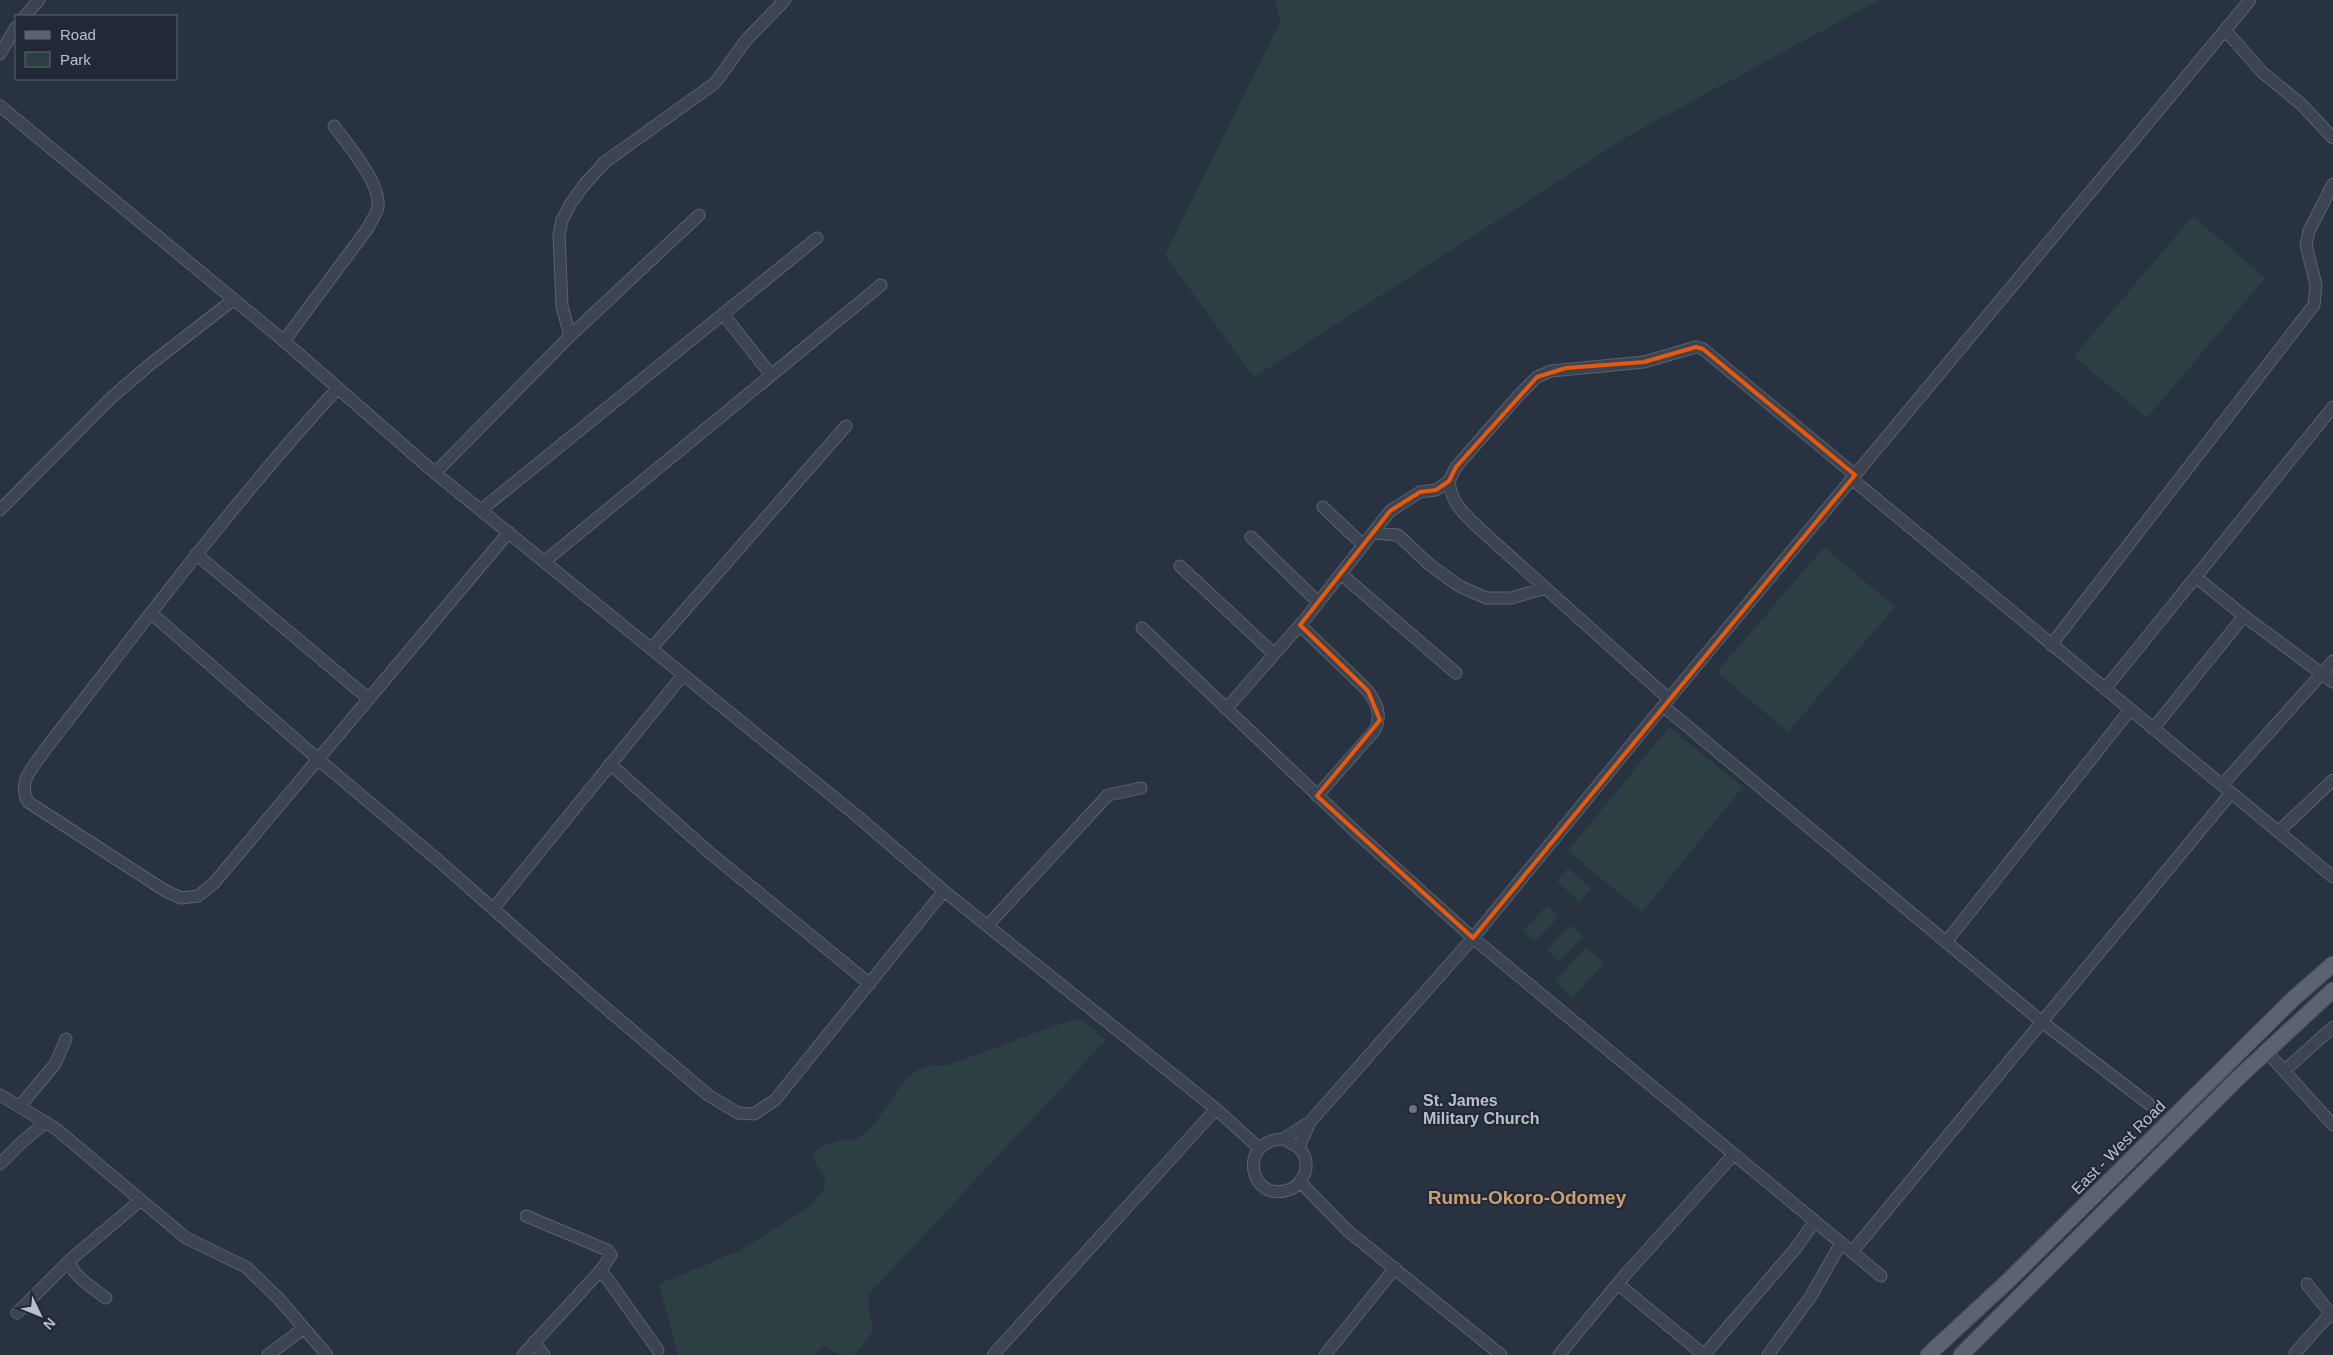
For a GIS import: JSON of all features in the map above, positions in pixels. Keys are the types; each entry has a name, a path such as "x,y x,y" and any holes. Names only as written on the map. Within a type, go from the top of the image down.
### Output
{"main road":[{"name":"East - West Road","path":"1928,1355 2010,1280 2232,1058 2333,964"},
{"path":"1961,1355 2266,1051 2333,990"},
{"path":"2010,1280 2024,1294"}],"street":[{"path":"26,15 39,0"},
{"path":"570,336 562,306 559,235 562,220 570,203 605,162 715,83 747,39 785,0"},
{"path":"1283,1139 1293,1142 1300,1148 1305,1156 1306,1165 1305,1174 1300,1182 1284,1192 1266,1188 1254,1174 1253,1165 1259,1148 1266,1142 1283,1139 1310,1122 1474,938 1666,702 2250,0"},
{"path":"0,54 15,29"},
{"path":"2225,30 2263,73 2301,104 2333,138"},
{"path":"0,106 284,341 435,473 857,816 944,892 988,925 1216,1109 1259,1148"},
{"path":"284,341 368,228 378,208 378,194 368,174 334,126"},
{"path":"2051,644 2314,305 2316,285 2306,245 2309,231 2333,184"},
{"path":"435,473 570,336 699,215"},
{"path":"481,510 817,238"},
{"path":"545,561 881,285"},
{"path":"0,510 111,398 148,366 233,300"},
{"path":"723,314 771,375"},
{"path":"2149,1104 2042,1022 1666,702 1456,506 1451,495 1450,481 1456,467 1537,377 1551,371 1566,368 1644,362 1696,347 1703,349 2051,644 2333,877"},
{"path":"338,388 288,442 196,554 44,751 25,780 23,792 28,802 124,865 182,898 198,896 214,883 509,532"},
{"path":"2105,689 2197,578 2333,407"},
{"path":"651,649 846,426"},
{"path":"1226,709 1300,625 1390,511 1420,492 1436,490 1450,481"},
{"path":"1323,507 1363,545"},
{"path":"1373,533 1398,535 1430,565 1452,581 1486,598 1511,598 1546,588"},
{"path":"1252,537 1318,602"},
{"path":"196,554 369,699"},
{"path":"1180,566 1274,654"},
{"path":"1341,574 1456,674"},
{"path":"2197,578 2244,616 2333,682"},
{"path":"151,613 708,1095 738,1112 754,1114 775,1100 944,892"},
{"path":"2153,729 2244,616"},
{"path":"1300,625 1368,691 1376,703 1380,720 1374,730 1318,796"},
{"path":"1142,628 1318,796 1474,938 1881,1276"},
{"path":"2222,785 2333,661"},
{"path":"493,909 684,675"},
{"path":"1946,942 2130,710"},
{"path":"610,764 710,853 870,984"},
{"path":"2278,832 2333,780"},
{"path":"988,925 1108,795 1141,788"},
{"path":"1852,1252 2231,793"},
{"path":"2284,1071 2333,1027"},
{"path":"20,1106 55,1064 66,1039"},
{"path":"2266,1051 2333,1125"},
{"path":"0,1095 46,1122 186,1238 246,1267 269,1289 327,1355"},
{"path":"993,1355 1216,1109"},
{"path":"0,1164 46,1122"},
{"path":"1300,1148 1310,1122"},
{"path":"1559,1355 1618,1284 1734,1154"},
{"path":"1300,1182 1348,1231 1395,1268 1493,1353"},
{"path":"17,1314 70,1260 141,1200"},
{"path":"523,1355 611,1257 607,1250 526,1216"},
{"path":"1618,1284 1704,1355 1796,1248 1815,1221"},
{"path":"1768,1355 1811,1296 1841,1243"},
{"path":"70,1260 70,1265 76,1273 106,1298"},
{"path":"1325,1355 1395,1268"},
{"path":"601,1270 658,1350"},
{"path":"2295,1352 2332,1315 2307,1284"},
{"path":"268,1355 303,1329"},
{"path":"534,1342 544,1355"}],"highlighted area":[{"path":"1696,347 1703,349 1855,475 1473,938 1317,796 1380,720 1368,691 1300,625 1390,511 1420,492 1436,490 1449,481 1456,467 1537,377 1566,368 1644,362"}],"green space":[{"path":"1274,0 1879,0 1630,135 1254,377 1165,255 1281,20"},
{"path":"2193,216 2265,278 2147,418 2074,356"},
{"path":"1824,547 1895,607 1788,732 1717,672"},
{"path":"1669,727 1743,787 1642,912 1568,851"},
{"path":"1568,868 1591,889 1579,902 1557,881"},
{"path":"1547,905 1559,916 1535,942 1523,931"},
{"path":"1571,925 1583,936 1559,962 1547,950"},
{"path":"1586,947 1604,963 1573,998 1555,981"},
{"path":"1080,1019 1106,1040 868,1295 870,1317 874,1329 855,1355 842,1355 823,1346 814,1355 678,1355 659,1284 739,1251 809,1207 823,1191 826,1179 812,1155 823,1146 858,1138 867,1131 876,1122 899,1089 917,1071 927,1066 946,1066 1065,1022"}],"place":[{"name":"St. James Military Church","path":"1413,1109"}],"district":[{"name":"Rumu-Okoro-Odomey","path":"1527,1197"}]}
